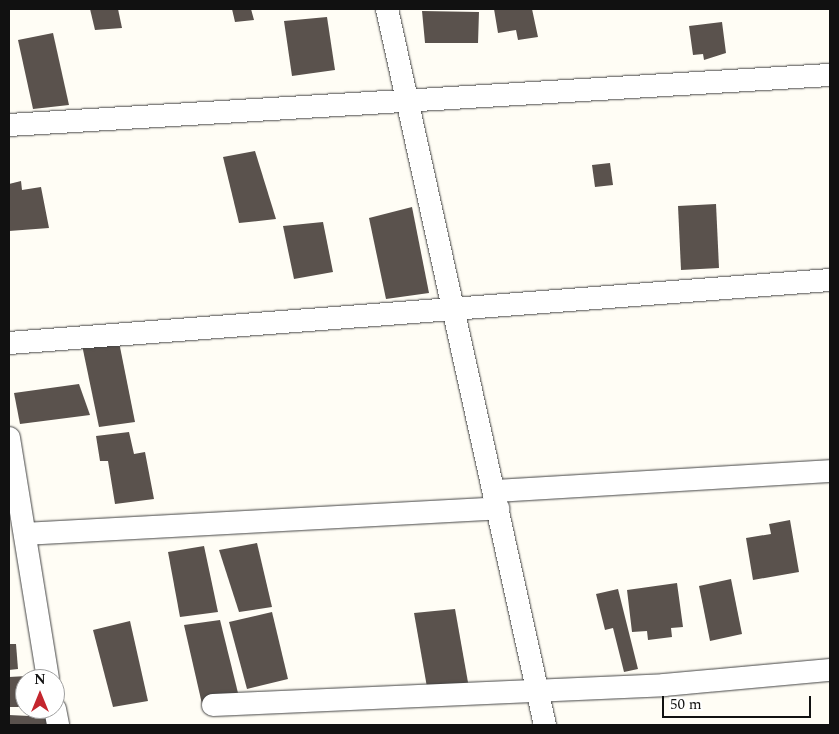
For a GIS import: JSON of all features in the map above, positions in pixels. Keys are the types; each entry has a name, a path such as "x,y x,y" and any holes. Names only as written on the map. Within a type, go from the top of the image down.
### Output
{"street":[{"path":"387,9 409,99 545,725"},
{"path":"9,125 409,99 830,75"},
{"path":"9,342 454,306 830,280"},
{"path":"9,438 46,669"},
{"path":"25,534 496,499 830,471"},
{"path":"213,705 537,687 664,685 830,670"}],"building":[{"path":"90,9 118,9 122,28 95,30"},
{"path":"232,9 251,9 254,20 235,22"},
{"path":"494,9 532,9 538,37 518,40 516,30 498,33"},
{"path":"422,11 479,12 478,43 425,43"},
{"path":"327,17 335,70 292,76 284,21"},
{"path":"722,22 726,53 704,60 703,54 693,55 689,26"},
{"path":"53,33 69,105 33,109 18,40"},
{"path":"255,151 276,219 239,223 223,157"},
{"path":"610,163 613,185 595,187 592,165"},
{"path":"21,181 22,190 41,187 49,228 9,231 9,184"},
{"path":"716,204 719,268 681,270 678,206"},
{"path":"412,207 429,293 386,299 369,218"},
{"path":"323,222 333,272 294,279 283,226"},
{"path":"119,342 135,422 99,427 82,345"},
{"path":"79,384 90,415 20,424 14,393"},
{"path":"129,432 134,454 145,452 154,499 115,504 108,461 100,461 96,436"},
{"path":"790,520 799,572 753,580 746,538 771,534 769,524"},
{"path":"257,543 272,607 239,612 219,550"},
{"path":"204,546 218,612 180,617 168,552"},
{"path":"731,579 742,634 710,641 699,586"},
{"path":"677,583 683,627 671,628 672,637 648,640 647,631 632,632 627,590"},
{"path":"618,589 638,669 624,672 613,628 605,630 596,594"},
{"path":"455,609 469,688 428,693 414,613"},
{"path":"272,612 288,679 247,689 229,622"},
{"path":"220,620 239,697 202,704 184,625"},
{"path":"130,621 148,701 113,707 93,630"},
{"path":"9,644 16,644 18,669 9,670"},
{"path":"9,677 15,677 15,707 9,707"},
{"path":"9,715 15,715 15,719 50,719 49,725 9,725"}]}
